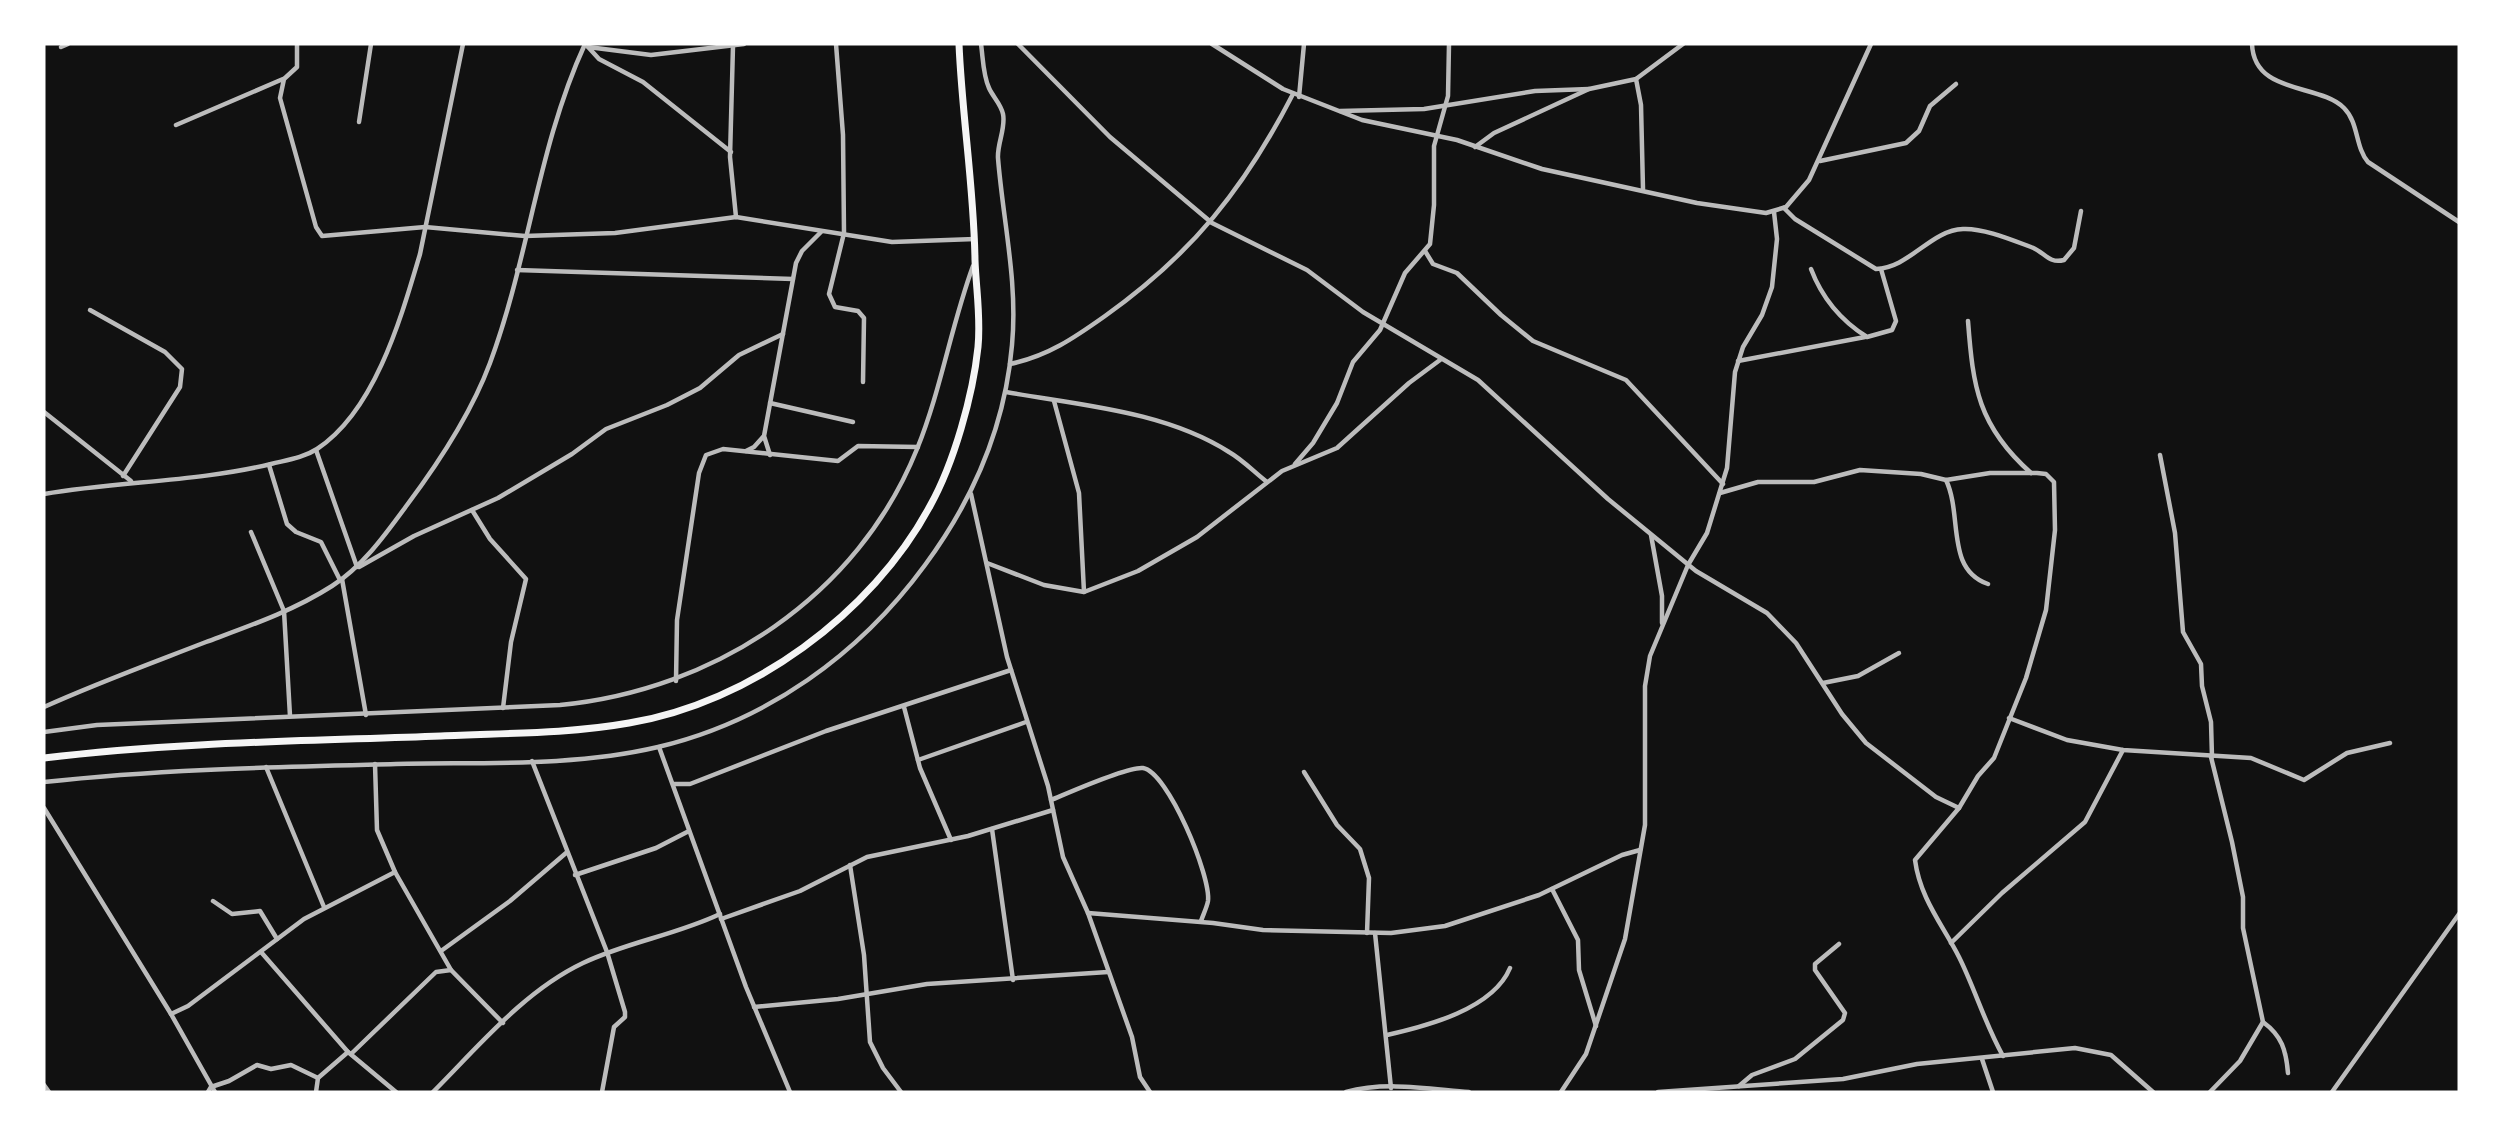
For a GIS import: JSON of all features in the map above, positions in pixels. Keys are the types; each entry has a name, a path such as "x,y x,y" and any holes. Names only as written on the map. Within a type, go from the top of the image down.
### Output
{"main road":[{"path":"44,758 96,752 248,743 538,733 630,723 687,708 745,684 788,660 850,607 881,575 930,507 948,467 978,346 976,239 964,128 959,44"}],"street":[{"path":"61,47 68,44"},
{"path":"298,44 297,66 284,79 280,88 281,106 319,234 327,236 425,227 526,236 615,233 737,217 901,243 976,239"},
{"path":"359,122 370,44"},
{"path":"44,494 185,478 269,465 298,458 316,450 346,422 362,399 389,348 410,289 463,44"},
{"path":"586,46 651,55 744,44"},
{"path":"836,44 843,135 844,233 829,294 835,307 858,311 864,318 863,382"},
{"path":"44,782 100,776 266,767 532,761 592,757 659,747 722,725 778,700 841,656 880,620 944,542 971,493 996,430 1006,392 1014,286 997,149 1003,117 987,82 981,44"},
{"path":"1017,44 1120,146 1212,223 1307,270 1383,324 1486,387 1688,565 1778,622 1823,683 1842,714 1866,743 1936,797 1959,808"},
{"path":"1213,44 1299,97 1378,124 1436,135 1525,166 1643,189 1697,203 1774,212 1784,208 1800,194 1820,161 1871,44"},
{"path":"1299,97 1304,44"},
{"path":"1294,465 1334,410 1353,362 1374,340 1405,273 1431,240 1436,135 1446,105 1449,44"},
{"path":"1338,111 1418,110 1535,91 1589,89 1636,79 1683,44"},
{"path":"2252,44 2258,64 2268,75 2345,108 2354,125 2361,154 2368,162 2459,222"},
{"path":"586,46 599,59 643,82 730,152"},
{"path":"356,568 413,497 474,401 490,362 517,270 548,139 571,72 586,46"},
{"path":"733,46 730,152 737,217"},
{"path":"176,125 284,79"},
{"path":"1636,79 1642,116 1643,189"},
{"path":"1820,161 1856,151 1906,143 1919,131 1930,106 1956,84"},
{"path":"1475,147 1505,127 1589,89"},
{"path":"1010,363 1044,355 1077,336 1158,276 1212,223 1266,147 1293,94"},
{"path":"1738,361 1867,337 1892,330 1896,321 1881,269 1832,244 1795,219 1784,208"},
{"path":"1881,269 1944,234 1963,229 2032,247 2050,260 2064,260 2074,248 2081,211"},
{"path":"1562,1092 1586,1054 1625,939 1647,803 1645,687 1650,656 1688,565 1707,533 1723,484 1731,446 1731,401 1738,361 1772,288 1777,239 1774,212"},
{"path":"770,456 764,436 793,279 799,255 821,232"},
{"path":"1425,251 1433,264 1457,273 1500,315 1533,341 1626,380 1723,484"},
{"path":"44,732 97,725 290,716 366,716 598,701 676,681 746,646 801,609 846,567 900,489 918,447 975,262"},
{"path":"1811,269 1821,294 1846,322 1867,337"},
{"path":"517,270 793,279"},
{"path":"90,310 165,352 183,369 180,387 123,475"},
{"path":"1968,321 1981,410 2007,449 2031,473"},
{"path":"44,707 284,611 414,536 537,476 606,429 667,405 700,388 739,355 783,334"},
{"path":"986,563 1044,585 1084,592 1138,572 1197,537 1266,482 1294,465 1337,449 1409,383 1440,360"},
{"path":"1006,392 1098,407 1188,432 1228,451 1266,482"},
{"path":"1054,401 1079,493 1084,592"},
{"path":"770,403 853,422"},
{"path":"44,412 132,482"},
{"path":"744,452 754,447 764,436"},
{"path":"676,681 677,620 703,460 712,451 838,461 858,446 918,447"},
{"path":"316,450 356,568"},
{"path":"2160,456 2175,533 2183,632 2201,664 2202,686 2211,722 2211,757 2243,897 2243,928 2263,1022 2277,1034 2285,1048 2288,1073"},
{"path":"269,465 287,524 296,532 320,542 341,579 365,694 366,716"},
{"path":"1720,493 1758,482 1814,482 1860,470 1921,474 1947,480 1990,473 2031,473 2046,474 2054,482 2055,530 2046,610 2036,649 1994,758 1978,776 1959,808 1915,860 1926,900 1951,943 1986,1026 2003,1056"},
{"path":"1947,480 1952,492 1964,568 1974,579 1988,584"},
{"path":"971,493 1011,670 1051,800 1063,857 1088,913 1132,1037 1139,1077 1147,1091"},
{"path":"472,510 495,545 526,579 511,642 503,708"},
{"path":"251,532 284,611 290,716"},
{"path":"1651,534 1662,596 1662,626"},
{"path":"1823,683 1858,676 1899,653"},
{"path":"672,783 690,785 766,753 1011,670"},
{"path":"904,707 918,760 951,840"},
{"path":"2009,718 2067,740 2123,750 2252,758 2304,780 2347,753 2390,743"},
{"path":"918,760 1026,722"},
{"path":"659,747 754,1007 790,1092"},
{"path":"1951,943 2085,822 2123,750"},
{"path":"532,761 607,952 625,1017 614,1027 602,1092"},
{"path":"375,764 377,830 395,872 451,970 503,1023"},
{"path":"266,767 324,907"},
{"path":"1051,800 1128,770 1149,770 1161,782 1195,843 1203,866 1208,900 1201,922"},
{"path":"1304,772 1337,825 1360,849 1369,878 1367,933"},
{"path":"44,808 171,1014 212,1090 257,1065 271,1069 290,1065 318,1078"},
{"path":"433,1092 503,1023 548,984 607,952 800,891 850,865 890,850 951,840 1053,810"},
{"path":"992,829 1013,980"},
{"path":"575,875 656,848 689,831"},
{"path":"1088,913 1263,930 1375,933 1445,926 1552,889 1640,849"},
{"path":"441,951 510,901 566,853"},
{"path":"850,865 868,993 870,1042 883,1068 901,1092"},
{"path":"171,1014 188,1006 324,907 395,872"},
{"path":"1552,889 1578,940 1579,970 1596,1028"},
{"path":"213,901 232,914 260,911 277,939"},
{"path":"2332,1092 2459,914"},
{"path":"1375,933 1391,1088"},
{"path":"1738,1087 1752,1075 1795,1059 1843,1020 1845,1013 1815,970 1815,964 1839,944"},
{"path":"261,952 349,1053 396,1092"},
{"path":"1387,1035 1439,1022 1464,1009 1497,987 1510,968"},
{"path":"316,1092 318,1078 349,1053 436,971 451,970"},
{"path":"754,1007 838,999 926,984 1108,972"},
{"path":"2210,1092 2240,1061 2263,1022"},
{"path":"1658,1092 1843,1079 1917,1064 1982,1059 2051,1049 2097,1051 2117,1059 2153,1092"},
{"path":"1982,1059 1993,1092"},
{"path":"44,1085 49,1092"},
{"path":"1346,1092 1391,1088 1469,1092"}]}
